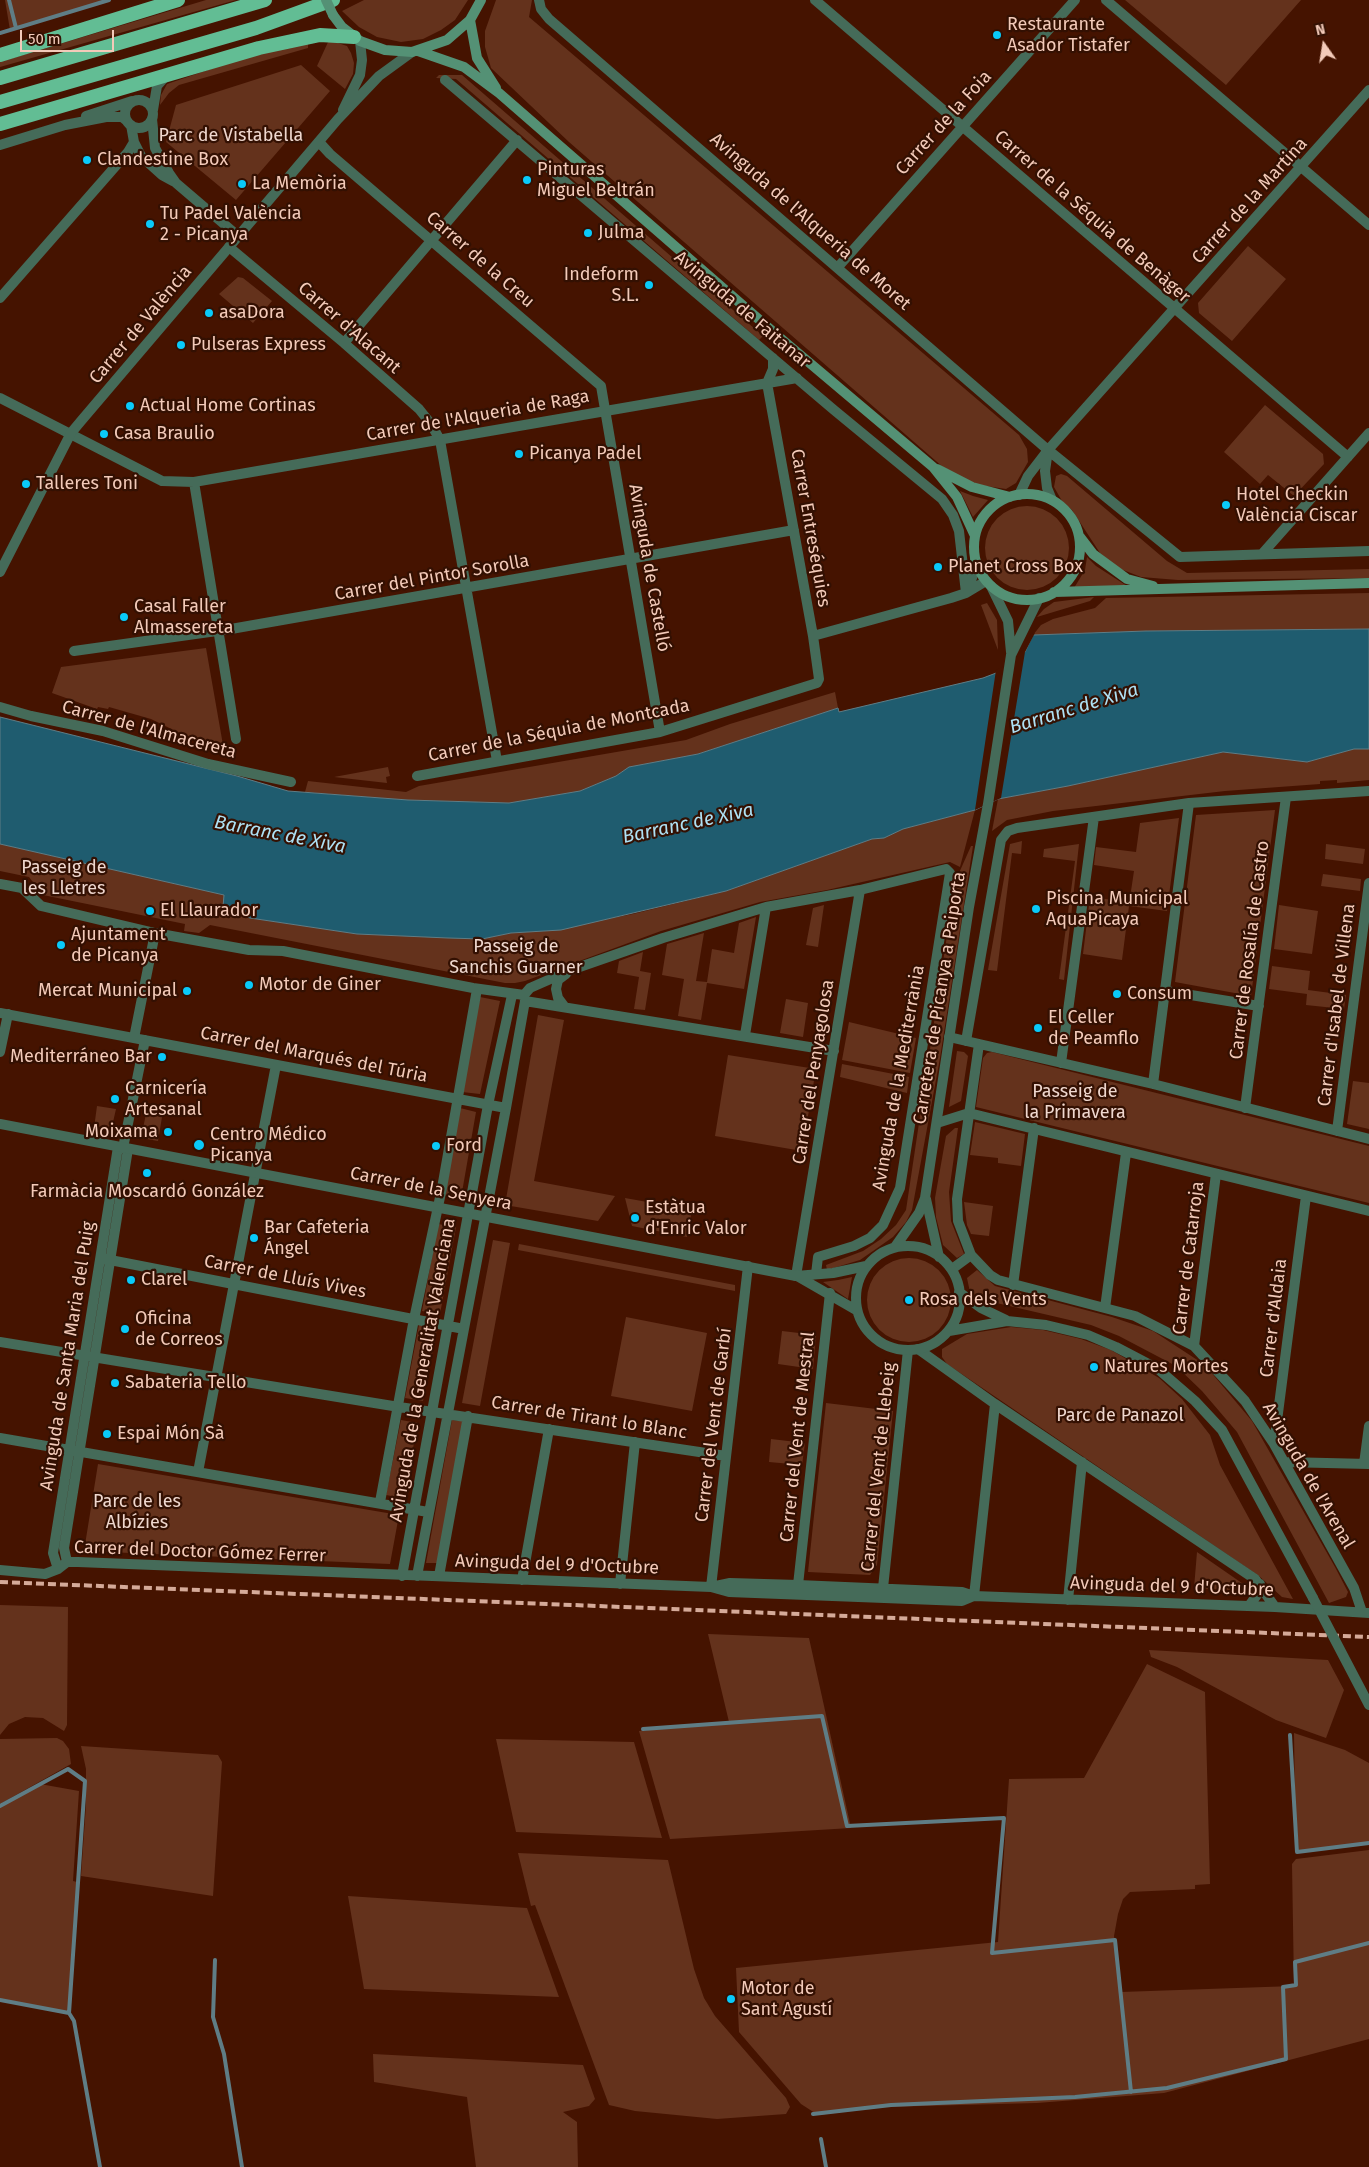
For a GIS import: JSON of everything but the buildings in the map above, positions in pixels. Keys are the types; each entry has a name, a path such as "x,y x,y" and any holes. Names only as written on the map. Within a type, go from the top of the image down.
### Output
{"highway":[{"path":"0,55 178,0"},
{"path":"0,78 265,0"},
{"path":"0,102 256,28 333,0"},
{"path":"0,124 259,48 304,38 334,34 357,39"}],"main road":[{"path":"326,0 333,15 357,39 385,50 415,51 464,67 499,93 933,466 957,496 975,536"},
{"path":"415,51 447,40 470,20 481,0"},
{"path":"470,20 477,58 499,93"},
{"path":"933,466 972,487 1015,496"},
{"path":"1163,588 1127,579 1093,554 1078,533 1066,511 1052,500 1031,494 1015,496 996,504 984,515 975,536 975,560 989,584 1006,596 1019,599 1040,598 1054,592 1369,583"},
{"path":"1054,592 1072,574 1078,561 1080,547 1078,533"}],"street":[{"name":"Avinguda de l'Alqueria de Moret","path":"539,0 541,10 549,19 1048,450 1180,556 1369,552"},
{"name":"Carrer de la Séquia de Benàger","path":"815,0 1348,457"},
{"name":"Carrer de la Foia","path":"838,267 1075,0"},
{"path":"1106,0 1369,225"},
{"name":"Carrer de València","path":"338,120 360,75 362,60 357,39"},
{"name":"Carrer de València","path":"0,572 71,433 338,120 379,76 415,51"},
{"path":"166,76 160,82 155,92 153,115 155,148 176,182"},
{"name":"Avinguda de Faitanar","path":"445,80 942,499 954,515 959,530 966,593"},
{"name":"Carrer de la Martina","path":"1048,450 1175,310 1369,90"},
{"path":"0,145 65,125 99,110 135,100 144,100 153,115"},
{"path":"135,100 126,109 134,142 141,156 162,175 176,182 238,236"},
{"path":"65,125 116,116 143,128 153,115"},
{"path":"344,343 517,140"},
{"path":"0,298 128,152 134,142"},
{"name":"Carrer de la Creu","path":"319,142 330,154 601,386 606,410"},
{"name":"Carrer d'Alacant","path":"229,246 419,409 431,424 440,440"},
{"path":"767,383 773,369 773,358"},
{"name":"Carrer de l'Alqueria de Raga","path":"0,398 162,481 194,482 797,378"},
{"name":"Carrer Entreséquies","path":"767,383 820,679"},
{"name":"Avinguda de Castelló","path":"606,410 660,732"},
{"path":"1262,554 1369,433"},
{"path":"440,440 497,761"},
{"path":"1015,496 1048,450"},
{"path":"1048,450 1045,471 1047,488 1052,500"},
{"path":"194,482 236,740"},
{"name":"Carrer del Pintor Sorolla","path":"74,651 218,631 794,530"},
{"path":"966,593 973,575 975,560"},
{"path":"812,636 966,593 989,584 1008,624 1011,655"},
{"path":"1011,655 1024,626 1040,598"},
{"name":"Carretera de Picanya a Paiporta","path":"895,1247 919,1213 925,1198 969,907 988,804 1011,655"},
{"name":"Carrer de la Séquia de Montcada","path":"417,776 660,732 810,685 820,679"},
{"name":"Carrer de l'Almacereta","path":"0,707 31,716 103,731 208,764 291,782"},
{"path":"966,1041 1001,840 1008,831 1017,828 1188,803 1369,791"},
{"name":"Carrer de Rosalía de Castro","path":"1245,1108 1286,797"},
{"path":"1153,1084 1188,803"},
{"path":"1061,1063 1094,817"},
{"name":"Avinguda de la Mediterrània","path":"816,1274 818,1257 854,1246 870,1238 883,1225 900,1188 950,873 946,869 860,890"},
{"name":"Carrer d'Isabel de Villena","path":"1337,1131 1369,883"},
{"path":"0,884 22,888 41,906 155,933 249,950 283,951 564,1006 834,1051"},
{"path":"525,998 530,988 571,970 663,938 766,907 860,890"},
{"name":"Carrer del Penyagolosa","path":"796,1276 860,890"},
{"path":"745,1035 766,907"},
{"path":"134,1038 155,933"},
{"path":"564,1006 558,998 556,989 558,980 571,970"},
{"name":"Avinguda de la Generalitat Valenciana","path":"380,1502 478,989"},
{"path":"1166,991 1259,1006"},
{"name":"Avinguda de la Generalitat Valenciana","path":"402,1576 488,1105 512,995"},
{"name":"Avinguda de la Generalitat Valenciana","path":"417,1576 446,1414 506,1108 525,998"},
{"path":"0,1052 4,1014"},
{"name":"Carrer del Marqués del Túria","path":"4,1014 506,1108"},
{"path":"949,1037 1153,1084 1369,1139"},
{"name":"Avinguda de Santa Maria del Puig","path":"67,1562 64,1552 94,1359 105,1258 123,1148 145,1040"},
{"name":"Avinguda de l'Arenal","path":"979,1044 956,1199 958,1221 971,1255 990,1275 1013,1285 1135,1316 1194,1346 1246,1401 1274,1444 1366,1613"},
{"path":"198,1472 276,1065"},
{"path":"937,1123 969,1113 1369,1211"},
{"name":"Carrer de la Senyera","path":"0,1124 438,1206 796,1276 856,1310"},
{"path":"1013,1285 1034,1128"},
{"path":"1105,1308 1126,1152"},
{"name":"Carrer de Catarroja","path":"1194,1346 1216,1174"},
{"name":"Carrer d'Aldaia","path":"1274,1444 1306,1196"},
{"name":"Carretera de Picanya a Paiporta","path":"925,1198 939,1256"},
{"path":"949,1331 958,1310 960,1292 952,1269 939,1256 918,1247 895,1247 879,1254 866,1266 858,1280 855,1295 856,1310 863,1325 874,1338 888,1346 913,1350 1082,1462 1255,1579 1275,1607"},
{"path":"952,1269 971,1255"},
{"name":"Avinguda de Santa Maria del Puig","path":"58,1569 53,1553 68,1449 83,1357 105,1258"},
{"name":"Carrer de Lluís Vives","path":"105,1258 464,1329"},
{"name":"Carrer del Vent de Garbí","path":"711,1587 748,1266"},
{"name":"Carrer de la Senyera","path":"796,1276 832,1274 866,1266"},
{"path":"960,1292 981,1308 1007,1321"},
{"name":"Carrer del Vent de Mestral","path":"798,1585 830,1294"},
{"path":"913,1350 931,1344 949,1331 1007,1321 1046,1325 1088,1335 1146,1361 1173,1380 1222,1430 1369,1704"},
{"name":"Carrer de Tirant lo Blanc","path":"0,1342 94,1359 399,1407 726,1456"},
{"name":"Carrer del Vent de Llebeig","path":"882,1588 913,1350"},
{"path":"974,1596 995,1404"},
{"path":"438,1576 468,1416"},
{"path":"1284,1462 1366,1464 1369,1426"},
{"path":"522,1580 549,1429"},
{"path":"0,1438 380,1502 428,1512"},
{"path":"620,1584 635,1442"},
{"path":"1068,1600 1082,1462"},
{"name":"Carrer del Doctor Gómez Ferrer","path":"0,1570 44,1574 58,1569 67,1562 402,1576"},
{"name":"Avinguda del 9 d'Octubre","path":"402,1576 711,1587 729,1592 962,1601 974,1596"},
{"name":"Avinguda del 9 d'Octubre","path":"711,1587 730,1583 882,1588 962,1592 974,1596 1275,1607 1366,1613"},
{"path":"1249,1606 1260,1592 1260,1584"}],"green space":[{"path":"5,0 110,0 10,30"},
{"path":"206,0 236,0 0,67 0,62"},
{"path":"364,0 468,0 455,20 441,30 423,39 401,42 377,37 359,27 342,11"},
{"path":"496,0 532,0 529,17 1019,435 1027,449 1028,462 1016,483 1006,489 972,484 944,468 569,142 491,68 485,47 485,31"},
{"path":"1125,0 1301,0 1226,85"},
{"path":"329,40 347,46 351,53 354,63 353,74 345,89 317,66"},
{"path":"308,43 308,48 179,85 169,93 160,105 161,95 167,84 240,59"},
{"name":"Parc de Vistabella","path":"301,65 330,91 236,200 166,142 176,105"},
{"path":"439,75 462,75 763,336 759,340 456,79 436,78"},
{"path":"1248,246 1286,279 1232,341 1199,313 1198,303"},
{"path":"238,277 243,278 272,301 253,323 219,294"},
{"path":"1265,405 1323,454 1324,464 1294,496 1268,475 1260,484 1224,452"},
{"path":"1061,474 1067,476 1167,561 1187,573 1369,569 1369,578 1178,580 1141,577 1118,568 1100,553 1072,510 1062,501 1054,487 1056,476"},
{"path":"960,491 973,496 988,500 973,517"},
{"path":"1027,506 1043,509 1057,518 1066,532 1069,548 1066,564 1057,578 1043,587 1027,590 1011,587 997,578 988,564 985,548 988,532 997,518 1011,509"},
{"path":"1087,557 1096,566 1127,586 1074,588 1085,570"},
{"path":"1369,593 1369,629 1146,631 1033,635 1041,625 1053,619 1095,608 1106,598"},
{"path":"1094,597 1090,601 1037,617 1054,602"},
{"path":"987,603 997,620 998,650 981,605"},
{"path":"206,648 223,745 190,738 151,719 109,707 108,709 98,707 97,709 52,693 61,667"},
{"path":"835,692 838,708 698,754 630,767 616,776 580,791 509,803 408,800 305,792 308,781 406,792 419,786 686,740 730,724"},
{"path":"1354,749 1369,749 1369,780 1337,783 1337,780 1320,781 1320,784 1225,791 1053,811 1007,820 992,831 998,799 1068,786 1223,752 1307,762"},
{"path":"388,767 390,776 386,777 387,783 334,777"},
{"name":"Passeig de Sanchis Guarner","path":"975,810 960,867 950,862 827,890 760,902 661,931 515,983 505,983 210,925 199,933 184,931 185,924 43,895 29,877 0,871 0,844 225,895 250,918 357,934 482,939 511,933 545,931 633,914 726,891 872,839 884,838 903,829"},
{"path":"1275,810 1251,996 1175,982 1196,815"},
{"path":"1179,818 1167,911 1129,906 1122,960 1083,954 1090,897 1129,902 1134,871 1094,865 1096,847 1136,852 1140,823"},
{"path":"1022,841 1021,854 1012,853 997,971 988,970 1010,844"},
{"path":"1079,844 1064,980 1059,979 1075,861 1043,857 1044,849"},
{"path":"1326,844 1365,849 1363,864 1325,859"},
{"path":"971,846 973,846 940,1058 912,1210 906,1222 893,1237 860,1260 827,1270 826,1265 863,1251 881,1239 896,1225 906,1210 955,882"},
{"path":"1323,874 1361,879 1360,891 1321,886"},
{"path":"824,905 818,947 806,945 813,908"},
{"path":"1279,905 1318,911 1312,954 1274,949"},
{"path":"756,917 744,989 707,983 701,1020 678,1016 684,979 662,975 667,944 704,933 696,981 707,982 712,949 734,953 739,923"},
{"path":"643,952 640,971 651,973 645,1010 634,1009 639,977 617,973 619,961"},
{"path":"1272,966 1310,971 1308,990 1346,995 1344,1009 1306,1005 1307,994 1269,989"},
{"path":"480,997 500,1001 480,1094 462,1092"},
{"path":"786,999 808,1003 803,1037 780,1033"},
{"path":"538,1015 564,1020 534,1181 615,1196 598,1221 505,1205"},
{"path":"849,1022 916,1038 910,1073 842,1060"},
{"path":"957,1051 964,1052 968,1056 961,1101 949,1107"},
{"name":"Passeig de la Primavera","path":"992,1052 1369,1146 1369,1203 976,1107 983,1058 987,1053"},
{"path":"728,1055 816,1069 802,1151 715,1136"},
{"path":"842,1064 909,1077 907,1093 840,1077"},
{"path":"1353,1081 1369,1083 1369,1129 1347,1124"},
{"path":"97,1106 116,1109 111,1131 94,1128"},
{"path":"460,1108 476,1112 461,1198 445,1196"},
{"path":"146,1114 162,1117 158,1141 141,1138"},
{"path":"975,1122 1025,1134 1021,1166 998,1163 998,1158 970,1155"},
{"path":"955,1128 958,1128 949,1192 951,1221 964,1254 957,1258 943,1245 936,1217 935,1198 946,1136"},
{"path":"625,1198 692,1210 687,1237 632,1226"},
{"path":"964,1202 993,1206 989,1236 971,1234 967,1225"},
{"path":"438,1224 456,1227 440,1314 422,1311"},
{"path":"493,1240 510,1243 480,1406 462,1403"},
{"path":"519,1244 735,1285 735,1291 518,1250"},
{"path":"909,1258 925,1261 939,1270 948,1284 951,1300 948,1316 939,1330 925,1339 909,1342 893,1339 879,1330 870,1316 867,1300 870,1284 879,1270 893,1261"},
{"path":"977,1270 995,1286 1112,1317 1153,1331 1205,1365 1252,1421 1335,1567 1348,1592 1346,1597 1329,1603 1237,1432 1202,1391 1176,1366 1119,1336 1091,1325 971,1297 967,1278"},
{"path":"852,1277 848,1299 823,1282 838,1280"},
{"path":"626,1317 707,1333 692,1411 611,1396"},
{"path":"419,1325 437,1329 423,1401 405,1398"},
{"name":"Parc de Panazol","path":"1011,1327 1043,1330 1081,1339 1111,1350 1159,1378 1182,1399 1210,1435 1220,1465 1293,1599 1282,1597 1259,1576 947,1364 942,1357 942,1349 967,1334"},
{"path":"782,1331 816,1335 813,1369 778,1364"},
{"path":"826,1403 893,1411 877,1565 870,1575 808,1572"},
{"path":"401,1420 418,1423 403,1498 386,1495"},
{"path":"452,1420 463,1421 438,1563 426,1563"},
{"path":"771,1439 805,1443 802,1465 769,1462"},
{"name":"Parc de les Albízies","path":"98,1464 399,1515 390,1564 84,1551"},
{"path":"1197,1552 1249,1588 1249,1591 1194,1588"},
{"path":"0,1605 68,1607 67,1725 64,1731 43,1718 25,1717 9,1724 0,1735"},
{"path":"708,1634 809,1638 851,1828 670,1839 639,1731 729,1722"},
{"path":"1149,1650 1328,1660 1344,1690 1326,1738 1276,1720 1177,1667 1151,1657"},
{"path":"1147,1664 1205,1692 1210,1884 1195,1885 1195,1889 1130,1892 1123,1899 1114,1936 1121,1992 1294,1986 1292,1864 1296,1859 1369,1850 1369,2039 1164,2093 1037,2103 884,2107 818,2115 801,2104 739,2032 736,1968 998,1942 1009,1779 1084,1778"},
{"path":"1294,1733 1345,1750 1369,1763 1369,1842 1299,1852 1295,1804"},
{"path":"57,1738 63,1741 69,1749 71,1764 0,1804 0,1739"},
{"path":"496,1739 634,1742 662,1838 516,1832"},
{"path":"81,1746 218,1755 222,1762 213,1896 81,1876 86,1805 86,1769"},
{"path":"40,1784 79,1791 73,1881 77,1882 70,2014 0,2000 0,1807"},
{"path":"518,1853 668,1860 694,1969 704,1998 715,2016 786,2098 790,2107 786,2114 717,2119 635,2111 609,2105 535,1905 531,1906"},
{"path":"348,1896 527,1908 559,1997 364,1989"},
{"path":"373,2054 583,2065 595,2099 589,2106 563,2112 577,2122 578,2167 476,2167 467,2097 374,2082"}],"water":[{"name":"Barranc de Xiva","path":"1369,629 1369,749 1354,749 1307,762 1223,752 1068,786 998,799 975,810 903,829 884,838 872,839 726,891 561,930 511,933 482,939 448,938 357,934 250,918 223,907 224,895 0,844 0,717 237,776 288,791 408,800 509,803 580,791 616,776 629,767 698,754 838,708 839,712 983,678 1004,670 1025,652 1033,635 1146,631"}],"pier":[{"path":"1035,633 1025,652 1001,798 975,810 996,670 1023,650 1031,634"}],"waterway":[{"path":"9,0 16,28"},
{"path":"0,33 109,0"},
{"path":"643,1729 822,1716 847,1826 1004,1818 992,1953 1115,1940 1131,2092"},
{"path":"1290,1735 1297,1852 1369,1843"},
{"path":"0,1806 68,1769 85,1781 69,2013"},
{"path":"813,2114 891,2105 1075,2097 1167,2088 1286,2059 1283,1987 1296,1985 1295,1962 1369,1943"},
{"path":"215,1960 213,2017 224,2054 242,2167"},
{"path":"0,2000 69,2013 74,2021 100,2167"},
{"path":"821,2139 826,2167"}],"railway":[{"path":"0,1582 1369,1637"}],"place":[{"name":"Restaurante Asador Tistafer","path":"997,35"},
{"name":"Clandestine Box","path":"87,160"},
{"name":"Pinturas Miguel Beltrán","path":"527,180"},
{"name":"La Memòria","path":"242,184"},
{"name":"Tu Padel València 2 - Picanya","path":"150,224"},
{"name":"Julma","path":"588,233"},
{"name":"Indeform S.L.","path":"649,285"},
{"name":"asaDora","path":"209,313"},
{"name":"Pulseras Express","path":"181,345"},
{"name":"Actual Home Cortinas","path":"130,406"},
{"name":"Casa Braulio","path":"104,434"},
{"name":"Picanya Padel","path":"519,454"},
{"name":"Talleres Toni","path":"26,484"},
{"name":"Hotel Checkin València Ciscar","path":"1226,505"},
{"name":"Planet Cross Box","path":"938,567"},
{"name":"Casal Faller Almassereta","path":"124,617"},
{"name":"Piscina Municipal AquaPicaya","path":"1036,909"},
{"name":"El Llaurador","path":"150,911"},
{"name":"Ajuntament de Picanya","path":"61,945"},
{"name":"Motor de Giner","path":"249,985"},
{"name":"Mercat Municipal","path":"187,991"},
{"name":"Consum","path":"1117,994"},
{"name":"El Celler de Peamflo","path":"1038,1028"},
{"name":"Mediterráneo Bar","path":"162,1057"},
{"name":"Carnicería Artesanal","path":"115,1099"},
{"name":"Moixama","path":"168,1132"},
{"name":"Centro Médico Picanya","path":"199,1145"},
{"name":"Ford","path":"436,1146"},
{"name":"Farmàcia Moscardó González","path":"147,1173"},
{"name":"Estàtua d'Enric Valor","path":"635,1218"},
{"name":"Bar Cafeteria Ángel","path":"254,1238"},
{"name":"Clarel","path":"131,1280"},
{"name":"Rosa dels Vents","path":"909,1300"},
{"name":"Oficina de Correos","path":"125,1329"},
{"name":"Natures Mortes","path":"1094,1367"},
{"name":"Sabateria Tello","path":"115,1383"},
{"name":"Espai Món Sà","path":"107,1434"},
{"name":"Motor de Sant Agustí","path":"731,1999"}],"park label":[{"name":"Passeig de les Lletres","path":"64,878"}]}
